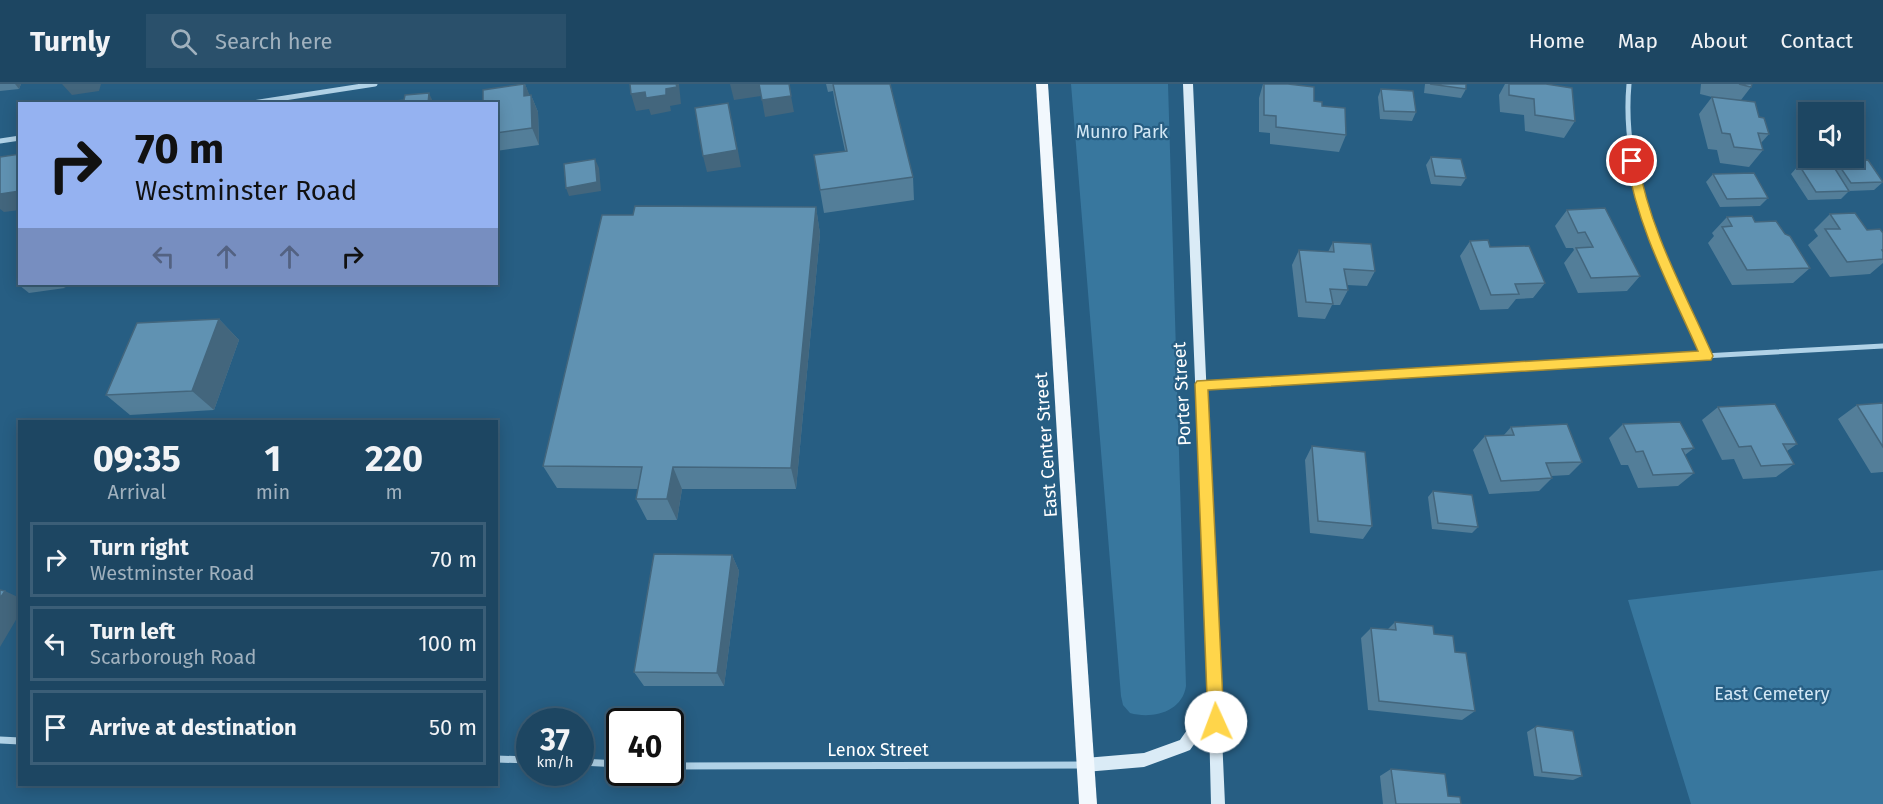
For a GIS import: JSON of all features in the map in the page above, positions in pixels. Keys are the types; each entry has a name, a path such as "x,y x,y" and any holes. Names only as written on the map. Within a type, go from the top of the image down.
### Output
{"main road":[{"name":"East Center Street","path":"1042,84 1088,804"}],"street":[{"path":"259,102 375,84"},
{"name":"Porter Street","path":"1188,84 1218,804"},
{"path":"1629,84 1626,124 1635,179 1652,232 1706,356"},
{"path":"0,141 18,138"},
{"path":"1202,384 1883,346"},
{"path":"1085,765 1144,760 1185,745 1215,702"},
{"path":"0,740 18,741"},
{"path":"498,759 516,760"},
{"name":"Lenox Street","path":"684,766 1085,765"}],"green space":[{"name":"Munro Park","path":"1071,84 1168,84 1186,686 1179,702 1172,708 1156,714 1130,713 1123,705 1121,696"},
{"name":"East Cemetery","path":"1883,570 1883,804 1691,804 1628,600"}],"building":[{"path":"524,84 524,96 531,95 532,128 498,133 498,102 478,102 483,101 483,90"},
{"path":"630,84 676,84 677,87 666,89 666,95 646,98 645,92 631,94"},
{"path":"759,84 789,84 791,96 762,100"},
{"path":"833,84 890,84 913,177 820,190 814,155 847,151"},
{"path":"1264,84 1314,87 1314,101 1322,102 1322,106 1345,108 1346,135 1276,127 1276,116 1264,115"},
{"path":"1430,84 1466,84 1466,89"},
{"path":"1509,84 1546,84 1572,88 1575,121 1535,115 1534,99 1509,95"},
{"path":"1381,89 1413,91 1416,112 1384,111"},
{"path":"429,93 428,102 388,102 404,100 405,95"},
{"path":"1712,97 1755,102 1759,117 1764,118 1769,134 1758,133 1763,150 1734,147 1730,134 1722,133"},
{"path":"728,103 737,150 703,156 695,108"},
{"path":"18,154 18,191 0,194 0,157"},
{"path":"1431,157 1461,159 1466,178 1435,176"},
{"path":"595,159 597,182 566,188 564,164"},
{"path":"1864,160 1868,160 1883,182 1851,183 1841,168 1864,168"},
{"path":"1801,168 1835,168 1849,191 1816,192"},
{"path":"1754,173 1768,198 1727,199 1713,174"},
{"path":"635,206 816,207 791,468 673,467 667,499 636,499 642,467 543,466 602,215 633,215"},
{"path":"1605,208 1640,276 1591,278 1576,248 1593,247 1585,232 1578,233 1567,210"},
{"path":"1855,213 1867,230 1880,229 1883,233 1883,259 1847,262 1825,229 1840,229 1830,214"},
{"path":"1752,216 1755,222 1776,221 1785,234 1790,236 1810,268 1747,270 1722,227 1732,226 1727,217"},
{"path":"1488,240 1490,247 1529,246 1545,283 1515,284 1519,294 1491,295 1470,241"},
{"path":"1333,242 1371,244 1375,271 1344,269 1348,290 1330,289 1333,304 1306,302 1299,250 1334,252"},
{"path":"219,319 192,391 106,395 137,323"},
{"path":"1883,403 1883,447 1857,405"},
{"path":"1775,404 1797,444 1783,444 1794,464 1761,466 1751,446 1739,447 1718,407"},
{"path":"1680,422 1694,448 1682,449 1694,473 1653,475 1643,451 1636,452 1623,424"},
{"path":"1567,424 1582,462 1546,463 1552,478 1501,481 1485,436 1514,435 1511,427"},
{"path":"1312,446 1365,452 1372,526 1318,521"},
{"path":"1433,491 1472,495 1478,527 1438,523"},
{"path":"654,554 732,555 717,673 634,672"},
{"path":"1395,622 1433,626 1434,634 1453,636 1455,652 1466,653 1475,711 1379,701 1371,628 1396,630"},
{"path":"1537,726 1573,731 1582,776 1542,772 1535,728"},
{"path":"1391,769 1445,774 1448,796 1460,797 1461,804 1396,804"}],"route":[{"path":"1216,722 1202,384 1706,356 1652,232 1635,179 1632,161"}]}
